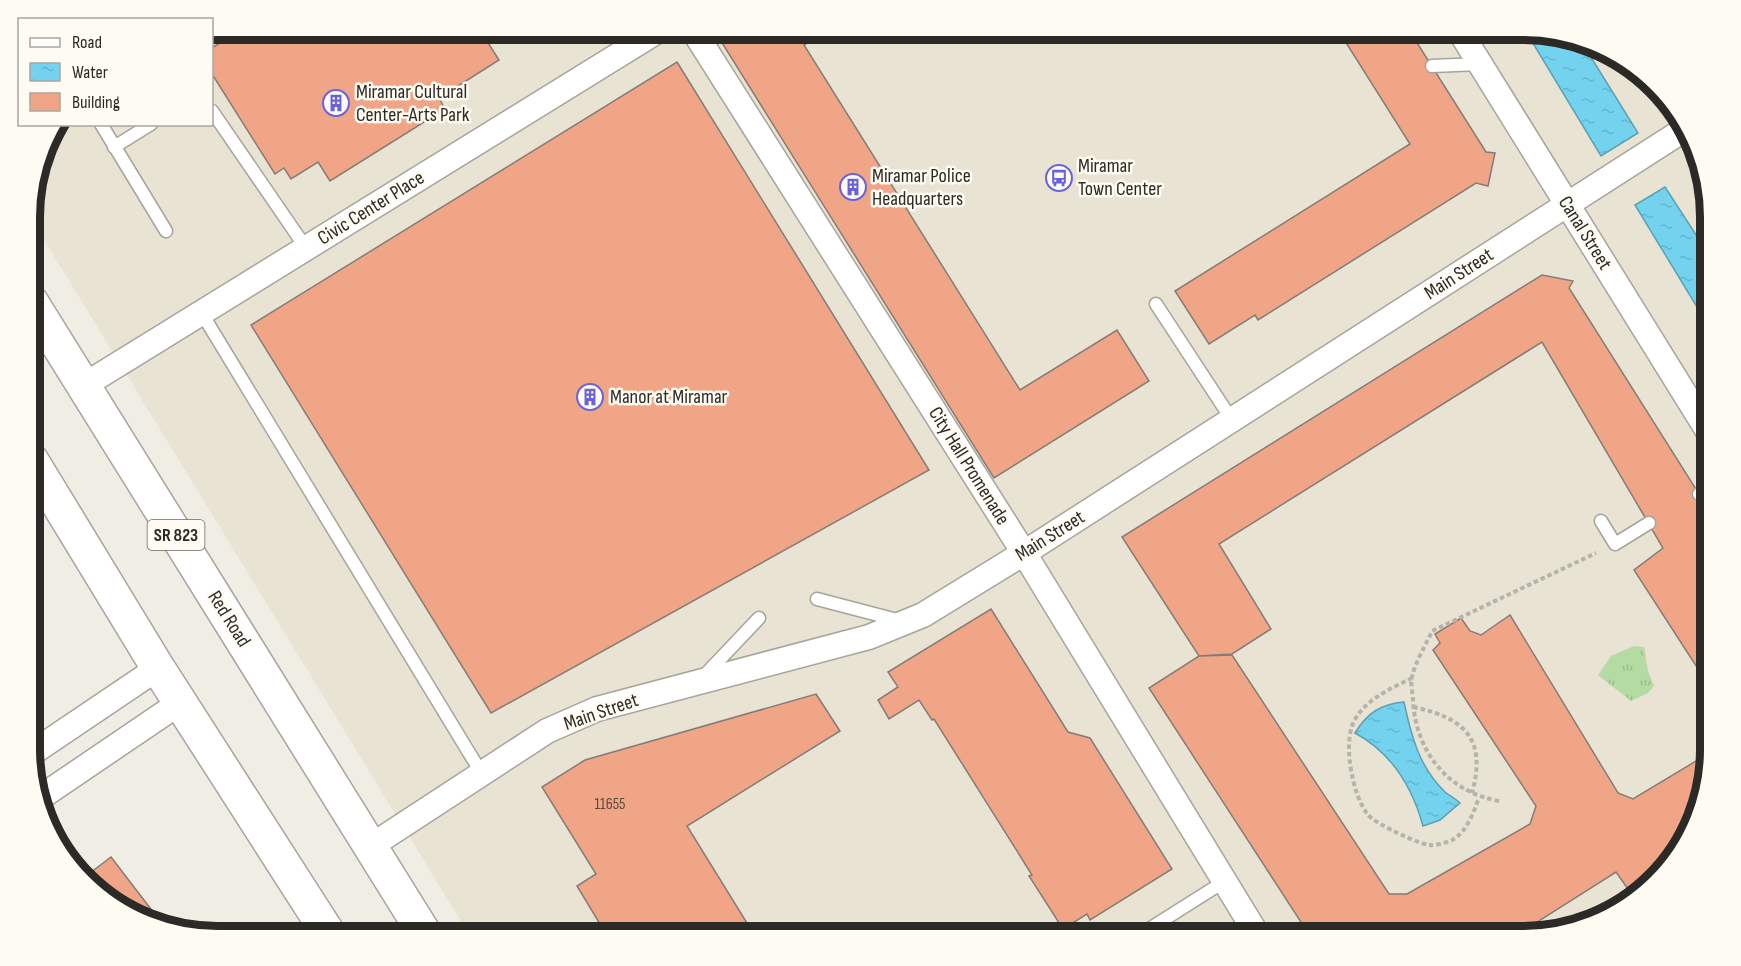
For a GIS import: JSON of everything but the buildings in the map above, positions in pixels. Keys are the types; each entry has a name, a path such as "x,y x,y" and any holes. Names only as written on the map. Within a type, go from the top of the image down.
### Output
{"highway":[{"name":"Red Road","path":"40,316 420,926"},
{"path":"40,474 158,668 324,926"}],"street":[{"name":"Civic Center Place","path":"83,386 643,40"},
{"name":"City Hall Promenade","path":"699,40 1024,553 1252,925"},
{"name":"Canal Street","path":"1465,40 1700,418"},
{"name":"Main Street","path":"371,846 547,731 597,709 869,637 922,615 1024,553 1679,133"},
{"path":"40,748 158,668"},
{"path":"47,793 181,702"}],"lane":[{"path":"1432,66 1480,64"},
{"path":"213,112 306,248"},
{"path":"101,126 166,231"},
{"path":"114,147 148,126"},
{"path":"1156,304 1232,420"},
{"path":"201,312 482,774"},
{"path":"1601,520 1616,544 1649,523"},
{"path":"817,599 905,622"},
{"path":"698,682 759,618"},
{"path":"1155,925 1225,881"}],"path":[{"path":"1499,801 1479,798 1472,793 1433,764 1422,744 1413,707 1412,678 1432,630 1616,544"},
{"path":"1412,678 1374,698 1352,726 1349,756 1355,789 1368,815 1386,827 1430,846 1453,840 1468,824 1479,798"},
{"path":"1413,707 1434,711 1456,721 1472,736 1478,754 1472,793"}],"shaded area":[{"name":"Miramar Town Center","path":"213,40 218,40 1524,40 1569,47 1612,64 1649,92 1677,129 1691,161 1700,206 1700,760 1691,805 1677,837 1649,874 1612,902 1569,919 1535,925 464,926 40,233 42,194 47,172 66,126 213,126"}],"green space":[{"path":"1634,646 1644,647 1648,671 1654,686 1648,693 1631,701 1598,675 1611,656"}],"water":[{"path":"1531,41 1547,42 1588,53 1638,133 1601,156"},
{"path":"1665,187 1700,241 1700,312 1635,205"},
{"path":"1404,702 1413,738 1422,761 1445,792 1460,803 1440,820 1423,826 1413,797 1399,772 1380,750 1355,733 1364,720 1375,711 1388,705"}],"place":[{"name":"Miramar Cultural Center-Arts Park","path":"336,103"},
{"name":"Miramar Town Center","path":"1059,178"},
{"name":"Miramar Police Headquarters","path":"853,187"},
{"name":"Manor at Miramar","path":"590,397"}]}
